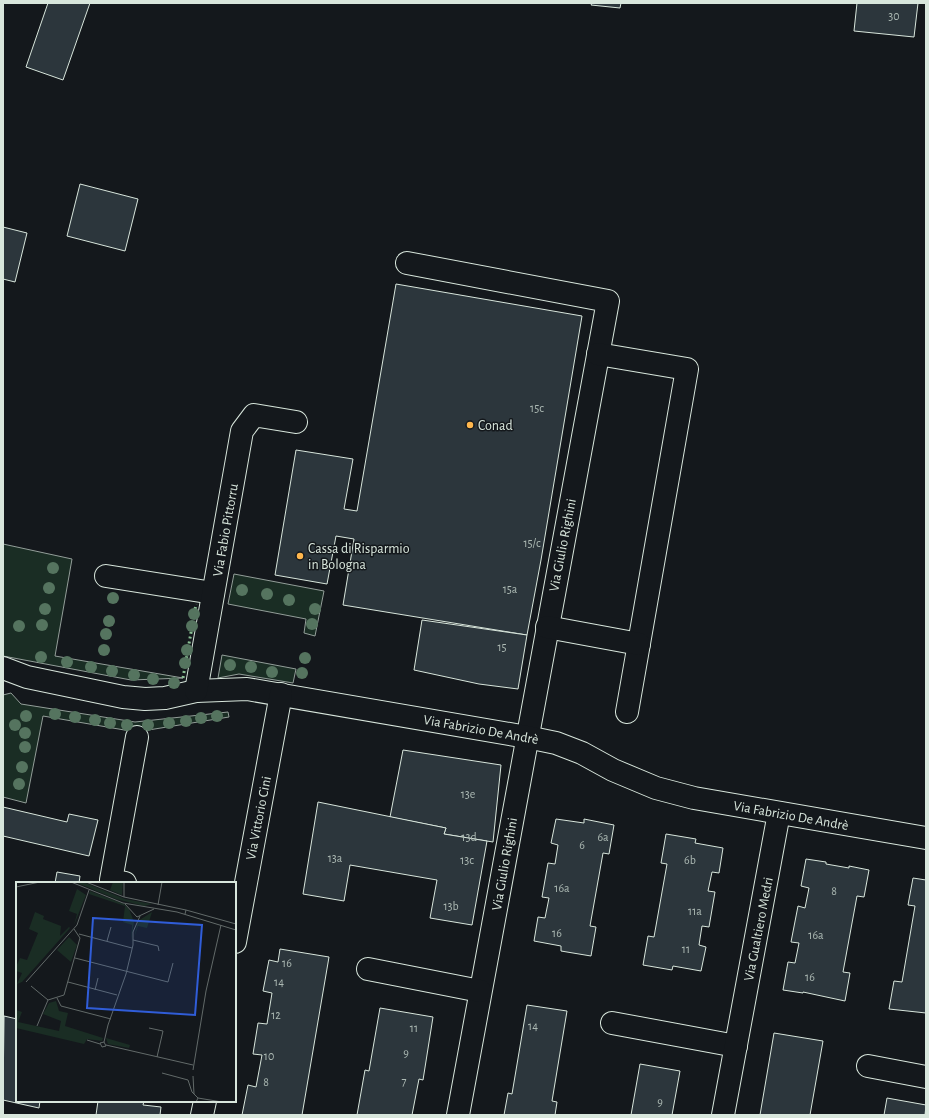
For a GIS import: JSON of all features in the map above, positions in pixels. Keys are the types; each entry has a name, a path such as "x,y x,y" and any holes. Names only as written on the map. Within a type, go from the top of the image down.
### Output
{"street":[{"name":"Via Giulio Righini","path":"407,263 608,301 458,1115"},
{"path":"598,354 687,369 627,712"},
{"name":"Via Fabio Pittorru","path":"196,691 242,431 254,415 296,422"},
{"path":"106,576 213,593"},
{"path":"547,627 639,644"},
{"name":"Via Fabrizio De Andrè","path":"3,668 27,677 123,698 165,698 196,691 247,689 556,742 582,753 613,770 656,788 694,798 926,838"},
{"name":"Via Fabrizio De Andrè","path":"3,680 27,677"},
{"name":"Via Vittorio Cini","path":"236,930 238,905 281,694"},
{"path":"120,882 111,880 137,737"},
{"name":"Via Gualtiero Medri","path":"723,1115 779,813"},
{"path":"368,969 480,991"},
{"path":"612,1023 736,1046"},
{"path":"868,1066 926,1077"},
{"path":"202,1115 205,1102"}],"green space":[{"path":"3,544 72,559 55,656 183,678 131,680 3,656"},
{"path":"234,574 324,591 315,636 304,633 306,619 228,604"},
{"path":"222,655 296,669 293,683 239,674 218,678"},
{"path":"11,693 21,704 135,722 228,712 229,717 136,732 43,716 26,803 3,797 3,695"}],"building":[{"path":"48,3 90,3 63,80 26,67"},
{"path":"592,3 621,3 620,8 591,5"},
{"path":"857,3 918,3 914,37 854,31"},
{"path":"80,184 138,199 125,251 67,236"},
{"path":"3,227 27,233 15,282 3,279"},
{"path":"396,284 582,316 527,635 343,605 354,539 336,536 327,584 275,575 296,450 353,459 344,509 357,511"},
{"path":"422,620 527,635 518,689 479,684 414,670"},
{"path":"403,750 501,765 493,842 444,834 446,828 390,817"},
{"path":"318,802 446,828 444,834 487,841 472,925 430,918 437,880 350,865 344,901 303,894"},
{"path":"3,807 67,822 69,814 98,820 89,856 3,836"},
{"path":"556,819 584,823 584,819 614,825 609,854 603,853 590,926 596,927 591,956 561,951 561,946 534,941 538,917 545,918 549,898 542,897 548,863 555,864 558,845 551,843"},
{"path":"666,834 696,839 695,843 723,848 719,873 712,872 708,891 715,892 709,927 702,926 699,945 706,947 701,971 673,966 672,970 643,965 648,936 654,937 667,864 661,863"},
{"path":"806,859 826,862 826,864 869,870 864,897 857,896 843,972 850,973 845,1001 803,992 783,990 788,962 795,963 799,943 791,942 798,906 805,908 809,888 801,886"},
{"path":"57,872 80,876 79,882 55,882"},
{"path":"913,878 926,880 926,1013 889,1009 894,981 902,982 915,906 908,905"},
{"path":"280,949 329,957 302,1115 242,1115 248,1085 256,1087 262,1055 253,1054 258,1023 267,1024 272,993 263,991 269,960 278,962"},
{"path":"527,1005 567,1011 552,1101 557,1102 555,1115 504,1115 508,1093 512,1094"},
{"path":"380,1008 433,1017 423,1080 419,1079 412,1115 357,1115 365,1070 369,1071"},
{"path":"4,1016 16,1019 16,1102 40,1102 39,1108 3,1100"},
{"path":"774,1033 823,1041 810,1115 760,1115"},
{"path":"640,1064 680,1071 672,1115 631,1115"},
{"path":"887,1098 926,1105 925,1115 884,1115"},
{"path":"98,1102 144,1102 143,1105 161,1107 160,1115 96,1115"}],"hedge":[{"path":"183,678 196,604"}],"place":[{"name":"Conad","path":"470,425"},
{"name":"Cassa di Risparmio in Bologna","path":"300,556"}]}
